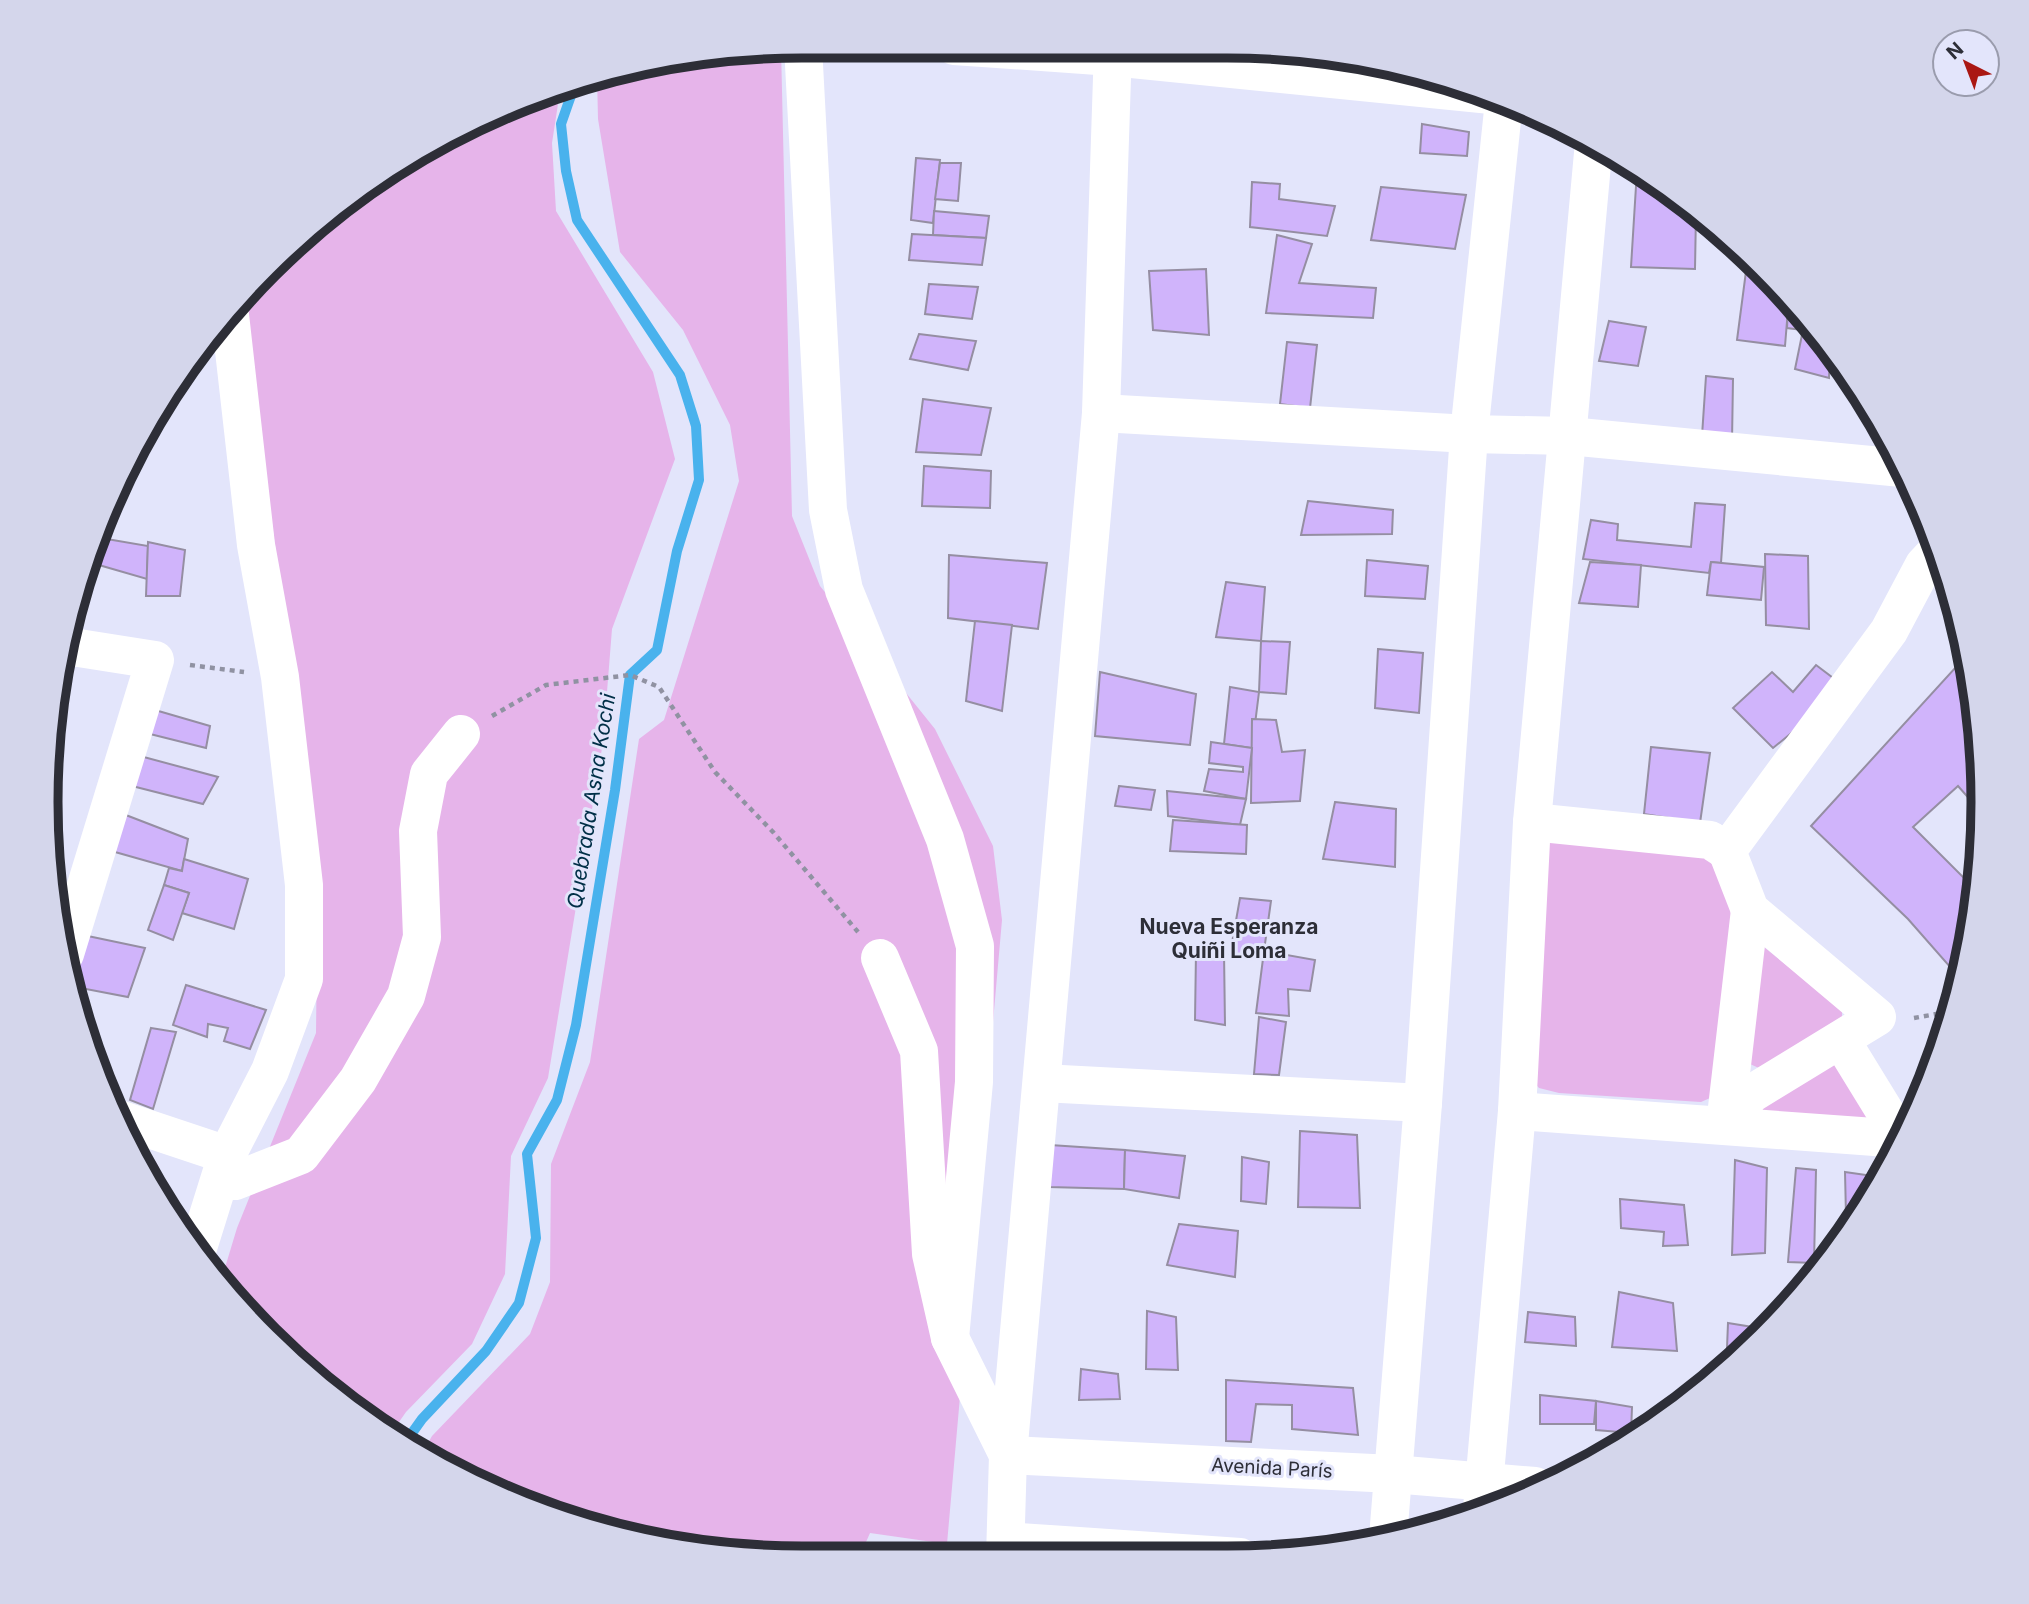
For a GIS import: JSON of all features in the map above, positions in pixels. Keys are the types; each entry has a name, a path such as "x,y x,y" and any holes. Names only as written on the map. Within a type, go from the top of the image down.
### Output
{"street":[{"path":"804,58 828,510 844,590 945,839 975,946 974,1082 950,1338"},
{"path":"1006,1546 1008,1455 1101,413 1112,58"},
{"path":"1165,58 1441,89"},
{"path":"1389,1528 1423,1104 1469,434 1503,111"},
{"path":"1483,1495 1517,1111 1532,822 1593,154"},
{"path":"200,1239 227,1155 270,1071 304,979 304,885 280,677 256,545 224,336"},
{"path":"1101,413 1469,434 1569,436 1891,467"},
{"path":"1727,851 1889,631 1924,565 1930,558"},
{"path":"70,937 155,660 74,647"},
{"path":"227,1155 235,1181 301,1155 358,1080 406,996 422,937 418,831 429,774 461,734"},
{"path":"1532,822 1710,840 1727,851 1750,910 1726,1125"},
{"path":"1726,1125 1751,1094 1877,1017 1750,910"},
{"path":"880,958 919,1051 931,1254 950,1338 1008,1455"},
{"path":"1841,1040 1895,1129"},
{"path":"1042,1083 1423,1104"},
{"path":"1517,1111 1890,1139"},
{"path":"131,1122 227,1155"},
{"name":"Avenida París","path":"1008,1455 1393,1474 1483,1495 1512,1490"}],"path":[{"path":"155,660 280,677"},
{"path":"461,734 546,685 631,674 659,687 715,772 773,832 880,958"}],"shaded area":[{"path":"781,58 792,516 820,586 935,729 993,846 1002,920 947,1544 870,1533 864,1546 753,1545 657,1532 609,1521 517,1490 427,1445 432,1436 530,1334 550,1282 551,1164 590,1062 639,739 664,720 739,481 730,425 683,330 620,252 598,119 597,87 705,64"},
{"path":"559,99 552,143 556,211 653,372 675,459 612,629 603,742 548,1078 511,1156 505,1274 472,1344 406,1412 396,1426 311,1362 242,1293 224,1270 237,1228 316,1033 318,860 244,309 276,276 311,242 389,183 430,157 473,135 517,114"},
{"path":"1549,842 1707,853 1736,898 1710,1098 1701,1102 1559,1093 1539,1088 1530,1078"},
{"path":"1764,947 1842,1010 1842,1017 1761,1069 1750,1064"},
{"path":"1833,1062 1875,1120 1763,1119 1757,1103"},
{"path":"147,1154 157,1163 160,1178"}],"building":[{"path":"1261,59 1295,61 1295,64 1260,63"},
{"path":"1422,124 1469,132 1467,156 1420,153"},
{"path":"916,158 940,160 933,223 911,220"},
{"path":"940,163 961,163 958,201 935,199"},
{"path":"1636,181 1696,224 1695,269 1631,267"},
{"path":"1252,182 1280,184 1279,199 1335,206 1327,236 1250,227"},
{"path":"1381,187 1466,195 1455,249 1371,240"},
{"path":"934,211 989,216 986,238 933,235"},
{"path":"912,234 986,238 982,265 909,260"},
{"path":"1277,235 1312,244 1299,283 1376,288 1373,318 1266,313"},
{"path":"1206,269 1209,335 1153,330 1149,271"},
{"path":"1746,269 1788,312 1785,346 1737,340"},
{"path":"929,284 978,287 972,319 925,314"},
{"path":"1788,312 1802,330 1787,328"},
{"path":"1609,321 1646,327 1638,366 1599,361"},
{"path":"1803,331 1829,366 1829,378 1795,369"},
{"path":"919,334 976,341 968,370 910,359"},
{"path":"1287,342 1317,345 1310,408 1280,404"},
{"path":"1706,376 1733,379 1732,441 1702,436"},
{"path":"923,399 991,408 981,455 916,452"},
{"path":"924,466 991,471 990,508 922,506"},
{"path":"1308,501 1393,510 1392,534 1301,535"},
{"path":"1695,503 1725,505 1721,563 1711,562 1709,573 1583,559 1591,520 1618,524 1617,540 1691,547"},
{"path":"106,539 148,546 147,579 97,564"},
{"path":"148,542 185,550 180,596 146,596"},
{"path":"1765,554 1808,556 1809,629 1766,625"},
{"path":"949,555 1047,563 1038,629 948,618"},
{"path":"1367,560 1428,566 1425,599 1365,596"},
{"path":"1590,562 1641,565 1638,607 1579,603"},
{"path":"1711,562 1764,567 1761,600 1707,595"},
{"path":"1226,582 1265,587 1261,641 1216,637"},
{"path":"975,621 1012,625 1002,711 966,701"},
{"path":"1261,641 1290,642 1286,694 1259,692"},
{"path":"1378,649 1423,653 1419,713 1375,708"},
{"path":"1958,664 1970,753 1971,801 1958,786 1913,827 1967,881 1952,969 1908,919 1811,826"},
{"path":"1816,665 1841,684 1811,717 1773,748 1733,708 1772,672 1793,692"},
{"path":"1100,672 1196,694 1190,745 1095,736"},
{"path":"1230,687 1259,692 1252,748 1224,744"},
{"path":"155,710 210,726 206,748 150,734"},
{"path":"1252,719 1276,720 1282,752 1305,750 1300,801 1251,803"},
{"path":"1211,742 1252,748 1246,799 1204,791 1209,769 1243,772 1243,767 1209,763"},
{"path":"1651,747 1710,753 1700,823 1644,814"},
{"path":"140,756 218,777 203,804 132,786"},
{"path":"1119,786 1155,790 1151,810 1115,806"},
{"path":"1167,791 1246,799 1240,825 1168,816"},
{"path":"1335,802 1396,809 1395,867 1323,859"},
{"path":"118,812 188,839 182,871 108,850"},
{"path":"1173,820 1247,825 1246,854 1170,851"},
{"path":"184,859 248,879 234,929 182,913 189,893 164,885 169,868 182,871"},
{"path":"164,885 189,893 173,940 148,930"},
{"path":"1240,898 1271,901 1263,958 1230,954"},
{"path":"83,935 145,948 128,997 81,988 74,957"},
{"path":"1264,951 1315,960 1310,991 1288,989 1289,1016 1256,1013"},
{"path":"1196,952 1224,952 1225,1025 1195,1020"},
{"path":"186,985 266,1010 250,1049 224,1041 228,1028 208,1024 207,1037 173,1025"},
{"path":"1259,1017 1286,1022 1279,1075 1254,1074"},
{"path":"151,1028 176,1032 153,1109 130,1100"},
{"path":"1300,1131 1357,1135 1360,1208 1298,1207"},
{"path":"1050,1145 1125,1150 1124,1189 1049,1187"},
{"path":"1125,1150 1185,1156 1179,1198 1124,1189"},
{"path":"1242,1157 1269,1162 1266,1204 1241,1201"},
{"path":"1735,1160 1767,1168 1765,1253 1732,1255"},
{"path":"1796,1168 1816,1170 1814,1259 1811,1263 1788,1262"},
{"path":"1845,1172 1871,1176 1846,1215"},
{"path":"1620,1199 1684,1205 1688,1245 1663,1246 1664,1232 1621,1228"},
{"path":"1179,1224 1238,1231 1235,1277 1167,1265"},
{"path":"1619,1292 1673,1303 1677,1351 1612,1347"},
{"path":"1147,1311 1176,1317 1178,1370 1146,1369"},
{"path":"1528,1312 1575,1317 1576,1346 1525,1342"},
{"path":"1728,1323 1754,1327 1732,1348 1727,1348"},
{"path":"1081,1369 1118,1374 1120,1399 1079,1400"},
{"path":"1226,1380 1353,1388 1358,1435 1292,1429 1292,1405 1256,1404 1251,1442 1226,1441"},
{"path":"1540,1395 1596,1401 1594,1424 1540,1424"},
{"path":"1596,1401 1632,1407 1631,1427 1622,1432 1596,1430"}],"waterway":[{"name":"Quebrada Asna Kochi","path":"411,1435 422,1419 486,1351 519,1303 536,1238 527,1154 557,1100 576,1025 615,790 630,675 657,650 677,551 699,480 696,426 680,375 577,220 566,171 561,124 571,94"}],"district":[{"name":"Nueva Esperanza Quiñi Loma","path":"1229,938"}]}
